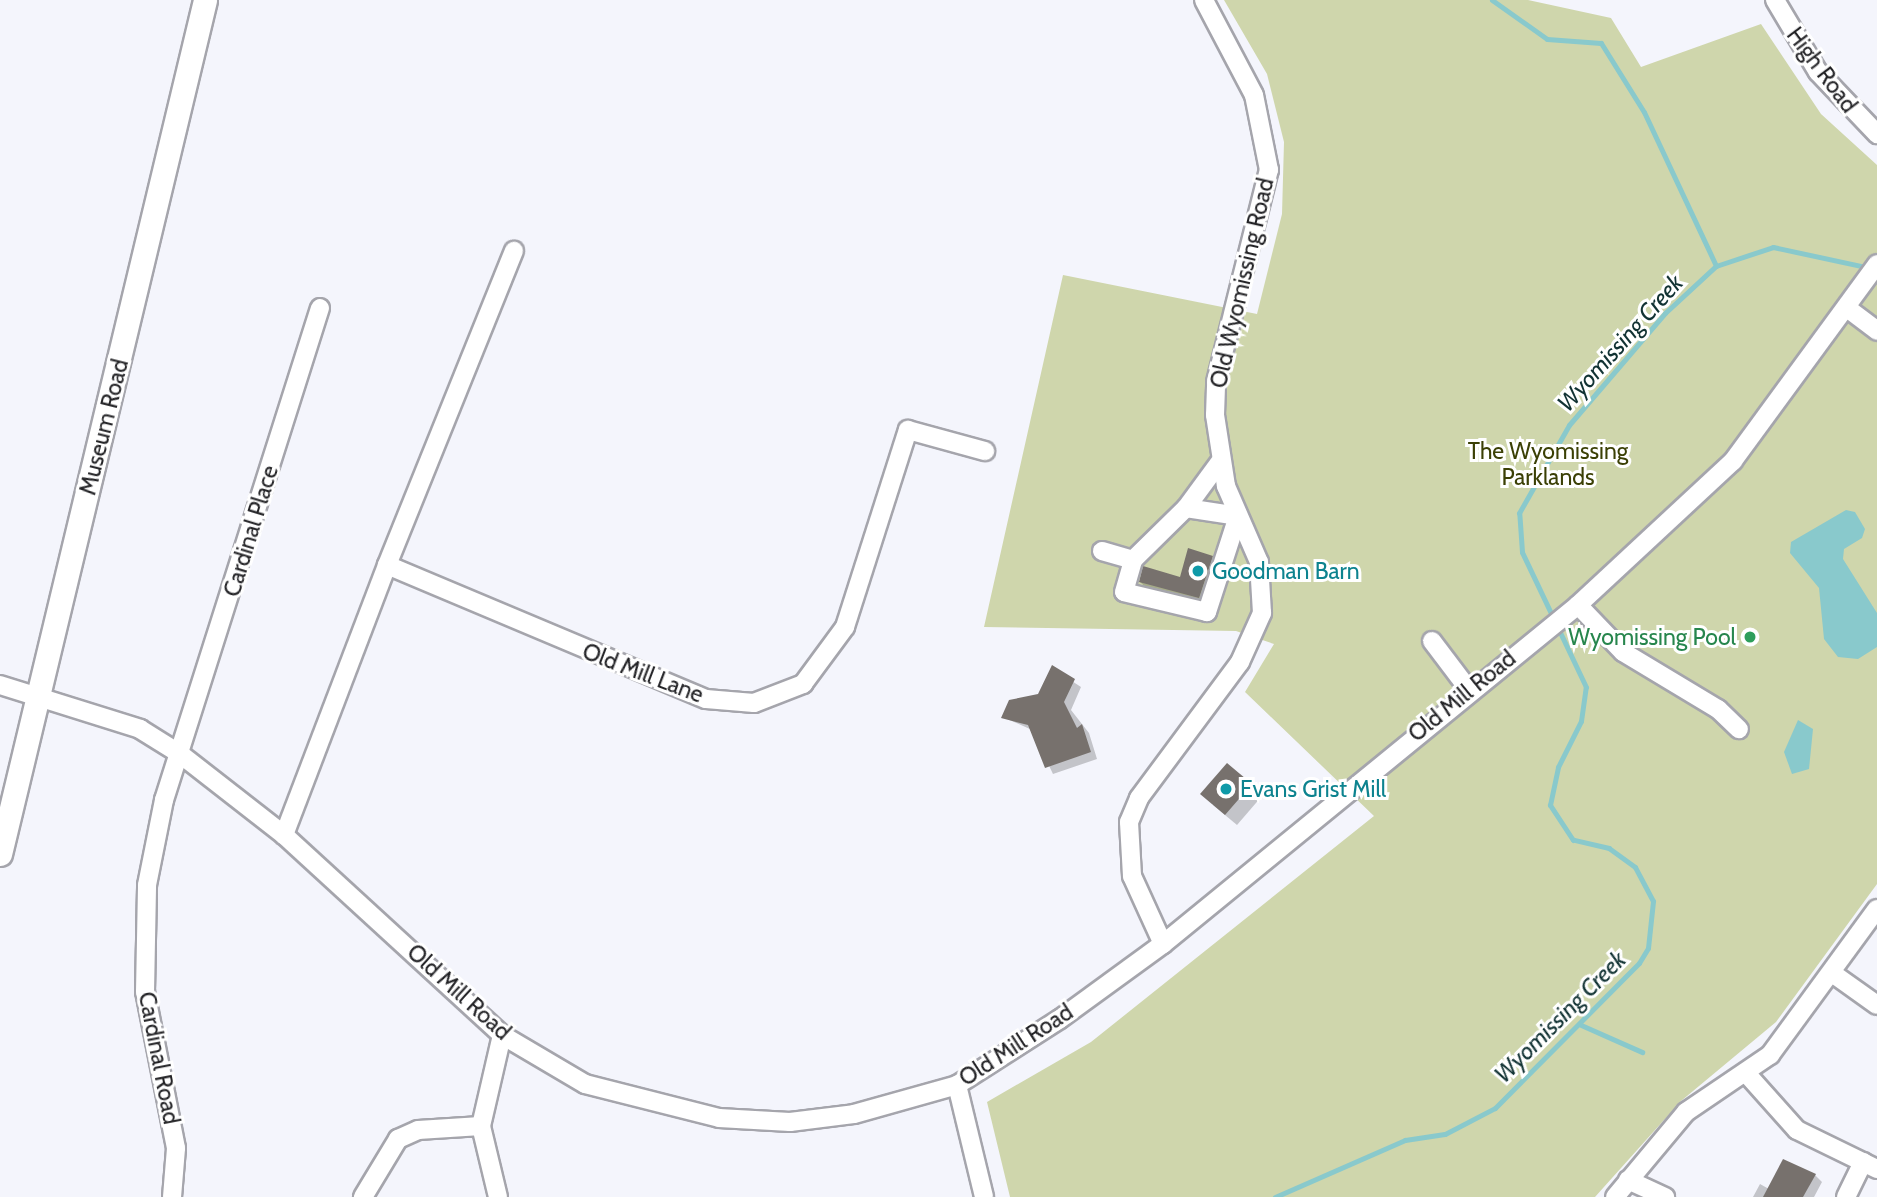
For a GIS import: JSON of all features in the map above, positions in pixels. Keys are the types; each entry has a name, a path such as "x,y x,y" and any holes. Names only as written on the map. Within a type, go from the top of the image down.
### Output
{"main road":[{"name":"Museum Road","path":"0,854 205,0"}],"street":[{"name":"Old Wyomissing Road","path":"1163,944 1132,876 1129,822 1139,798 1240,662 1262,613 1259,562 1238,516 1219,463 1216,382 1269,170 1254,95 1204,0"},
{"name":"High Road","path":"1775,0 1818,72 1877,134"},
{"path":"284,835 387,565 514,251"},
{"name":"Old Mill Road","path":"0,685 38,693 140,729 180,754 284,835 502,1035 584,1084 719,1118 790,1122 854,1114 957,1085 1163,944 1469,690 1575,608 1733,461 1872,271"},
{"name":"Cardinal Place","path":"180,754 320,308"},
{"path":"1847,308 1877,331"},
{"name":"Old Mill Lane","path":"387,565 706,699 754,702 803,684 845,627 908,430 985,450"},
{"path":"1186,508 1238,516 1207,612 1124,592 1133,560 1186,508 1219,463"},
{"path":"1102,551 1133,560"},
{"path":"1575,608 1623,652 1718,709 1739,729"},
{"path":"1432,641 1469,690"},
{"name":"Cardinal Road","path":"172,1197 176,1148 148,1021 143,939 157,832 180,754"},
{"path":"1615,1197 1686,1112 1770,1055 1877,909"},
{"path":"1832,973 1877,1005"},
{"path":"498,1197 481,1126 502,1035"},
{"path":"1746,1073 1784,1121 1870,1166 1846,1197"},
{"path":"957,1085 984,1197"},
{"path":"363,1197 398,1139 418,1130 481,1126"},
{"path":"1628,1180 1665,1197"}],"green space":[{"name":"The Wyomissing Parklands","path":"1224,0 1528,0 1611,18 1641,67 1761,24 1821,114 1877,165 1877,884 1776,1022 1681,1101 1595,1197 1010,1197 987,1102 1091,1042 1374,816 1245,692 1274,644 1236,631 984,627 1063,275 1257,314 1282,214 1284,142 1267,74"}],"water":[{"path":"1846,510 1855,512 1865,529 1862,538 1844,549 1843,559 1877,613 1877,647 1858,659 1838,657 1824,639 1819,588 1790,553 1791,542"},
{"path":"1798,720 1813,729 1809,769 1792,774 1784,752"}],"building":[{"name":"Goodman Barn","path":"1188,548 1213,556 1199,598 1139,582 1143,566 1180,577"},
{"path":"1052,665 1075,679 1064,702 1077,728 1082,724 1091,752 1045,768 1028,725 1001,718 1009,700 1038,694"},
{"name":"Evans Grist Mill","path":"1227,763 1252,784 1225,815 1200,794"},
{"path":"1783,1159 1816,1174 1803,1197 1763,1197"}],"waterway":[{"name":"Wyomissing Creek","path":"1492,0 1547,39 1601,43 1644,112 1716,266"},
{"name":"Wyomissing Creek","path":"1275,1197 1405,1140 1445,1134 1495,1108 1639,963 1648,948 1653,901 1635,867 1609,848 1573,840 1550,805 1558,767 1581,721 1586,687 1522,552 1519,513 1569,425 1665,313 1716,266 1773,247 1870,268"},
{"path":"1581,1025 1642,1052"}],"place":[{"name":"Goodman Barn","path":"1198,571"},
{"name":"Wyomissing Pool","path":"1750,637"},
{"name":"Evans Grist Mill","path":"1226,789"}]}
